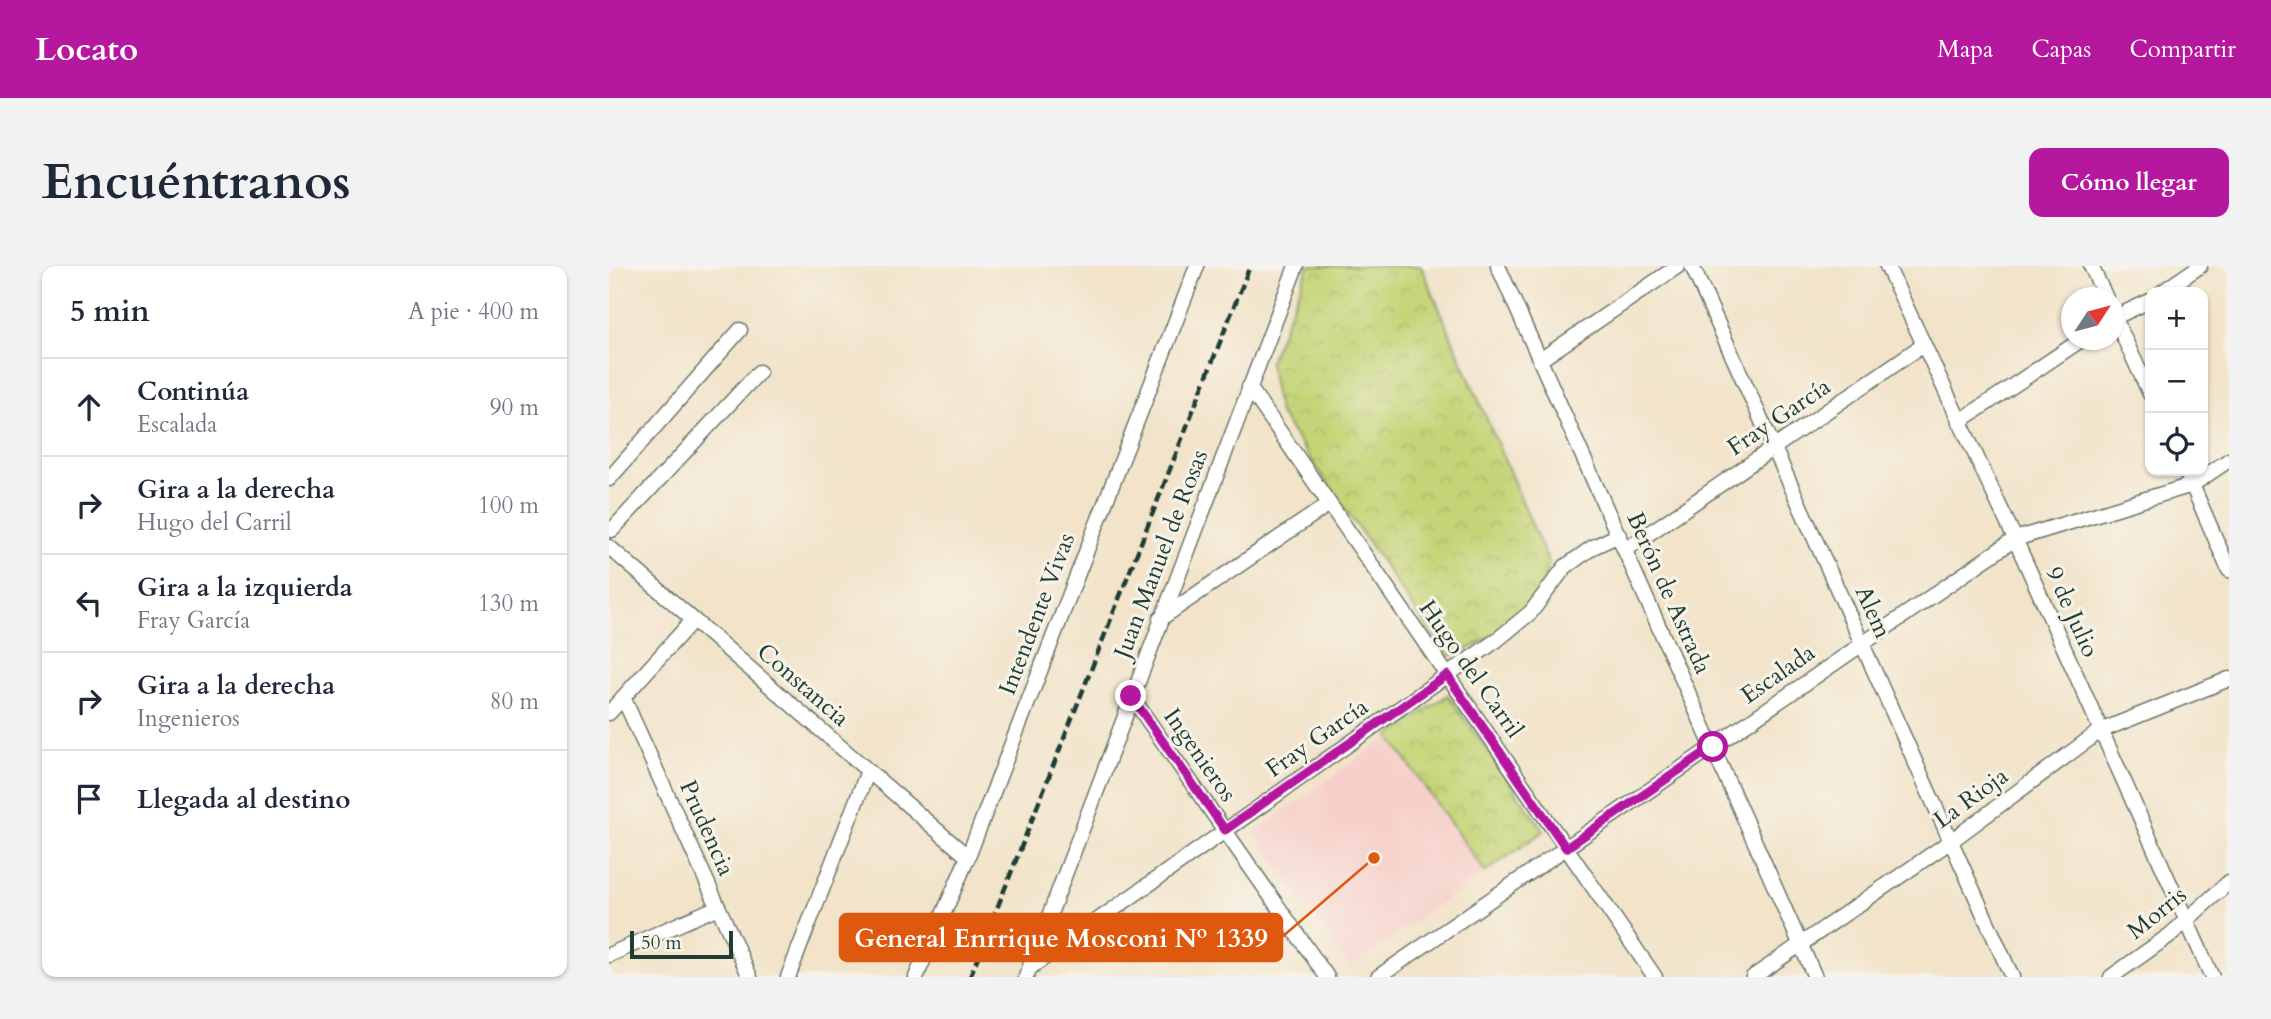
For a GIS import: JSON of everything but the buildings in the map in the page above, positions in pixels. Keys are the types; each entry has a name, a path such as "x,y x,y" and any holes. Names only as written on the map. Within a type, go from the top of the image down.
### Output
{"street":[{"name":"Intendente Vivas","path":"916,977 968,857 1197,266"},
{"name":"Juan Manuel de Rosas","path":"1028,972 1159,620 1296,266"},
{"name":"Berón de Astrada","path":"1498,266 1815,977"},
{"path":"1540,360 1678,266"},
{"name":"Alem","path":"1692,266 2012,977"},
{"name":"9 de Julio","path":"1887,266 2015,539 2212,977"},
{"path":"2091,266 2101,287"},
{"path":"2169,287 2200,266"},
{"path":"2124,312 2145,303"},
{"path":"609,479 740,330"},
{"path":"2124,338 2145,383"},
{"name":"Fray García","path":"1625,550 1923,345"},
{"path":"1959,422 2066,350"},
{"path":"610,528 759,372"},
{"name":"Hugo del Carril","path":"1249,387 1655,977"},
{"name":"Escalada","path":"1378,977 2015,539 2192,485 2229,460"},
{"path":"2188,476 2229,570"},
{"path":"1159,620 1329,504"},
{"name":"Fray García","path":"1028,972 1497,640 1531,612 1565,567 1594,547 1619,535"},
{"name":"Constancia","path":"609,547 968,857"},
{"path":"609,713 694,620"},
{"name":"La Rioja","path":"1753,977 1951,841 2100,732 2229,678"},
{"name":"Ingenieros","path":"1131,696 1327,977"},
{"name":"Prudencia","path":"623,697 750,977"},
{"path":"788,977 868,771"},
{"name":"Morris","path":"2111,977 2187,921 2229,882"},
{"path":"609,955 718,908"}],"shaded area":[{"path":"1389,736 1485,872 1350,967 1254,832"}],"green space":[{"path":"1309,266 1421,266 1549,564 1540,590 1525,610 1500,630 1460,653 1449,656 1431,633 1279,413 1269,363"},
{"path":"1448,695 1544,831 1485,872 1389,736"}],"railway":[{"path":"970,977 1250,266"}],"place":[{"name":"General Enrrique Mosconi Nº 1339","path":"1374,858"}],"route":[{"path":"1131,696 1225,830 1447,675 1566,848 1713,747"}]}
